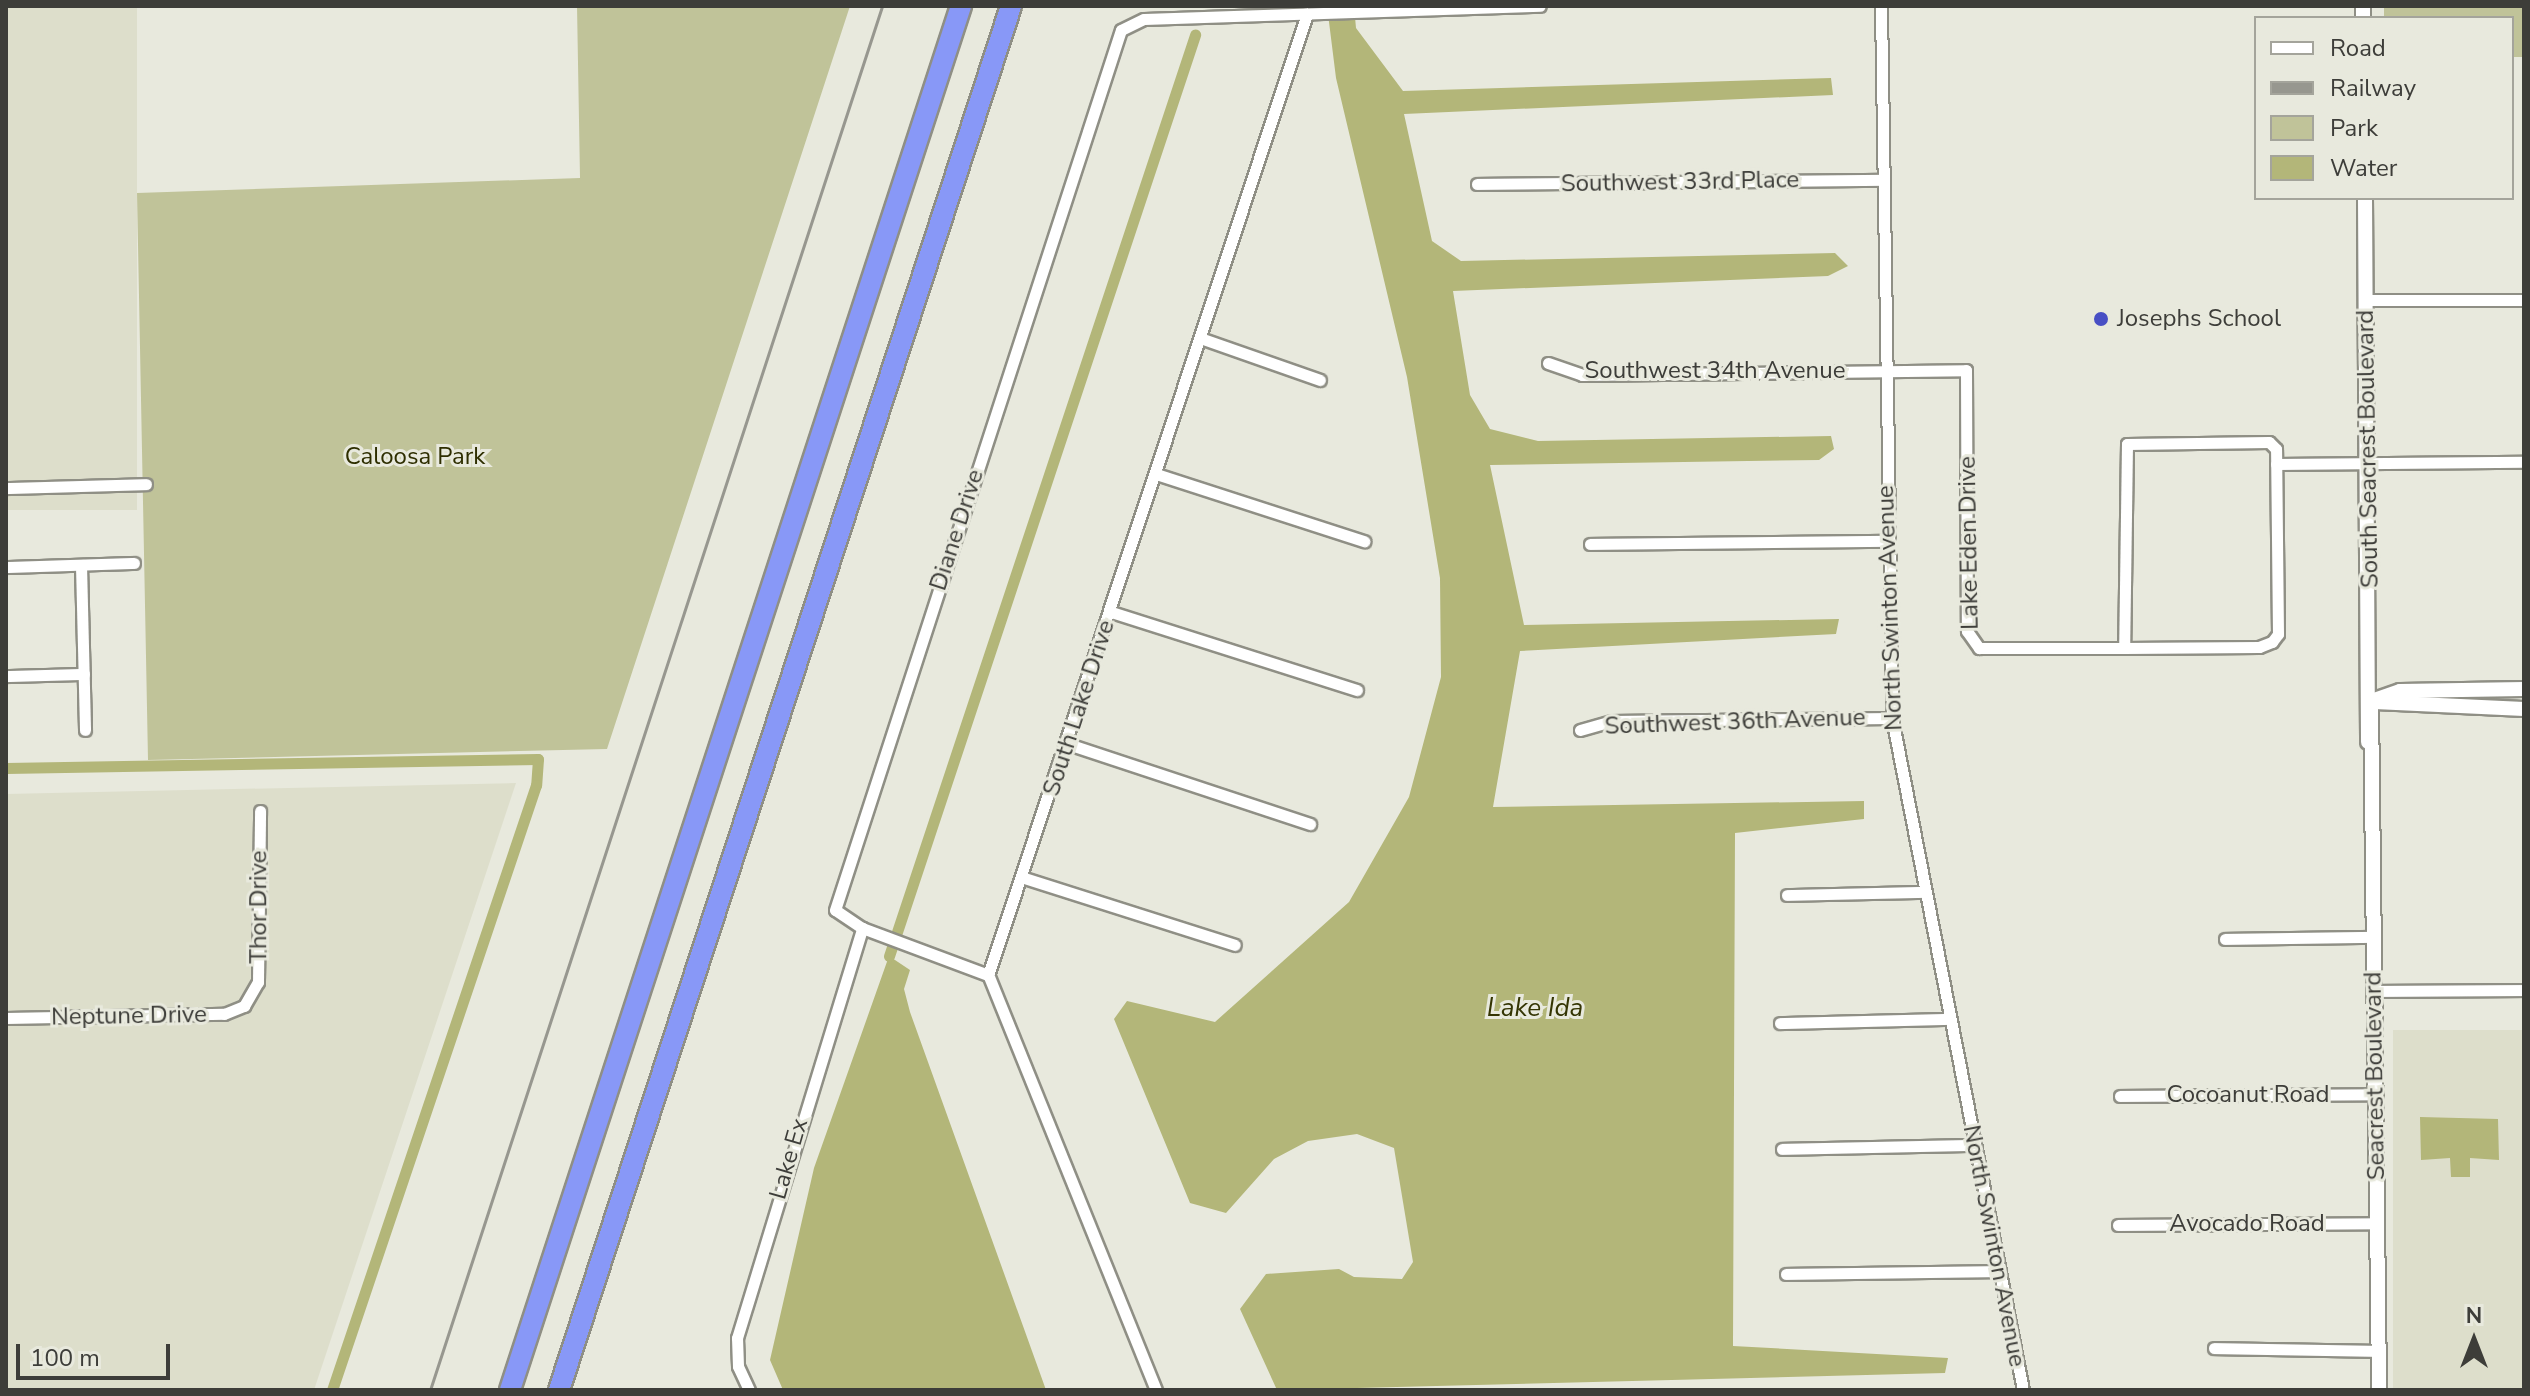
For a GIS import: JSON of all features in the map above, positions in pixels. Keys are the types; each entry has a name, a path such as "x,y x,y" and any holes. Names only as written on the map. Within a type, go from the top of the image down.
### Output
{"highway":[{"path":"510,1390 961,6"},
{"path":"559,1390 1011,6"}],"street":[{"path":"1307,14 1540,6"},
{"name":"North Swinton Avenue","path":"1881,6 1886,541 1892,718 1923,892 2023,1390"},
{"name":"Diane Drive","path":"988,975 862,928 835,910 1121,30 1129,20 1307,14"},
{"name":"South Lake Drive","path":"988,975 1024,878 1307,14"},
{"name":"Southwest 33rd Place","path":"1477,184 1882,180"},
{"name":"South Seacrest Boulevard","path":"2365,200 2371,701"},
{"path":"2366,300 2524,300"},
{"path":"1200,338 1320,380"},
{"name":"Southwest 34th Avenue","path":"1548,363 1582,375 1884,369"},
{"name":"Lake Eden Drive","path":"1884,369 1966,370 1971,641 1979,648 2259,647 2278,634 2276,464"},
{"path":"2124,648 2127,444 2261,439 2276,449 2276,464 2524,462"},
{"path":"1156,474 1364,541"},
{"path":"6,488 146,484"},
{"path":"1590,544 1886,541"},
{"path":"6,567 134,563"},
{"path":"81,565 85,730"},
{"path":"1111,612 1357,690"},
{"path":"6,676 84,674"},
{"path":"2371,701 2400,691 2524,689"},
{"path":"2371,701 2524,709"},
{"name":"Seacrest Boulevard","path":"2371,701 2366,722 2374,761 2379,1390"},
{"name":"Southwest 36th Avenue","path":"1580,730 1611,721 1892,718"},
{"path":"1068,744 1310,824"},
{"name":"Thor Drive","path":"249,1001 258,982 260,811"},
{"path":"1024,878 1235,945"},
{"path":"1787,895 1923,892"},
{"name":"Lake Ex","path":"749,1390 738,1366 737,1338 862,928"},
{"path":"2225,939 2373,937"},
{"path":"988,975 1156,1390"},
{"path":"2374,991 2524,990"},
{"name":"Neptune Drive","path":"6,1018 224,1014 249,1001"},
{"path":"1780,1023 1948,1019"},
{"name":"Cocoanut Road","path":"2120,1096 2375,1094"},
{"path":"1782,1149 1974,1145"},
{"name":"Avocado Road","path":"2118,1225 2377,1223"},
{"path":"1786,1274 1999,1271"},
{"path":"2214,1348 2378,1351"}],"shaded area":[{"path":"6,6 137,6 137,510 6,510"},
{"path":"516,783 314,1390 6,1390 6,794"},
{"path":"2393,1030 2524,1030 2524,1390 2393,1390"}],"green space":[{"name":"Caloosa Park","path":"577,6 850,6 607,749 148,760 137,193 580,178"},
{"path":"2384,6 2524,6 2524,57 2514,57 2514,16 2384,16"}],"water":[{"name":"Lake Ida","path":"1327,6 1354,6 1356,28 1403,91 1831,78 1833,95 1404,114 1432,241 1461,261 1835,253 1848,266 1828,276 1453,291 1470,395 1490,429 1538,441 1831,436 1834,449 1819,460 1490,465 1524,625 1839,619 1836,634 1520,651 1493,807 1864,801 1864,819 1735,833 1733,1346 1948,1358 1945,1373 1277,1390 1240,1309 1266,1274 1339,1269 1354,1277 1402,1279 1413,1262 1394,1148 1357,1134 1308,1141 1274,1159 1226,1213 1190,1203 1114,1019 1127,1001 1215,1022 1349,902 1409,797 1441,677 1440,578 1407,377 1336,78"},
{"path":"889,956 910,970 904,989 910,1012 1046,1390 783,1390 770,1360 814,1168"},
{"path":"2420,1117 2498,1119 2499,1160 2470,1158 2470,1177 2451,1177 2450,1158 2421,1160"}],"waterway":[{"path":"889,956 1195,35"},
{"path":"6,768 538,759 536,785 332,1390"}],"railway":[{"path":"430,1390 882,6"}],"place":[{"name":"Josephs School","path":"2101,319"}]}
